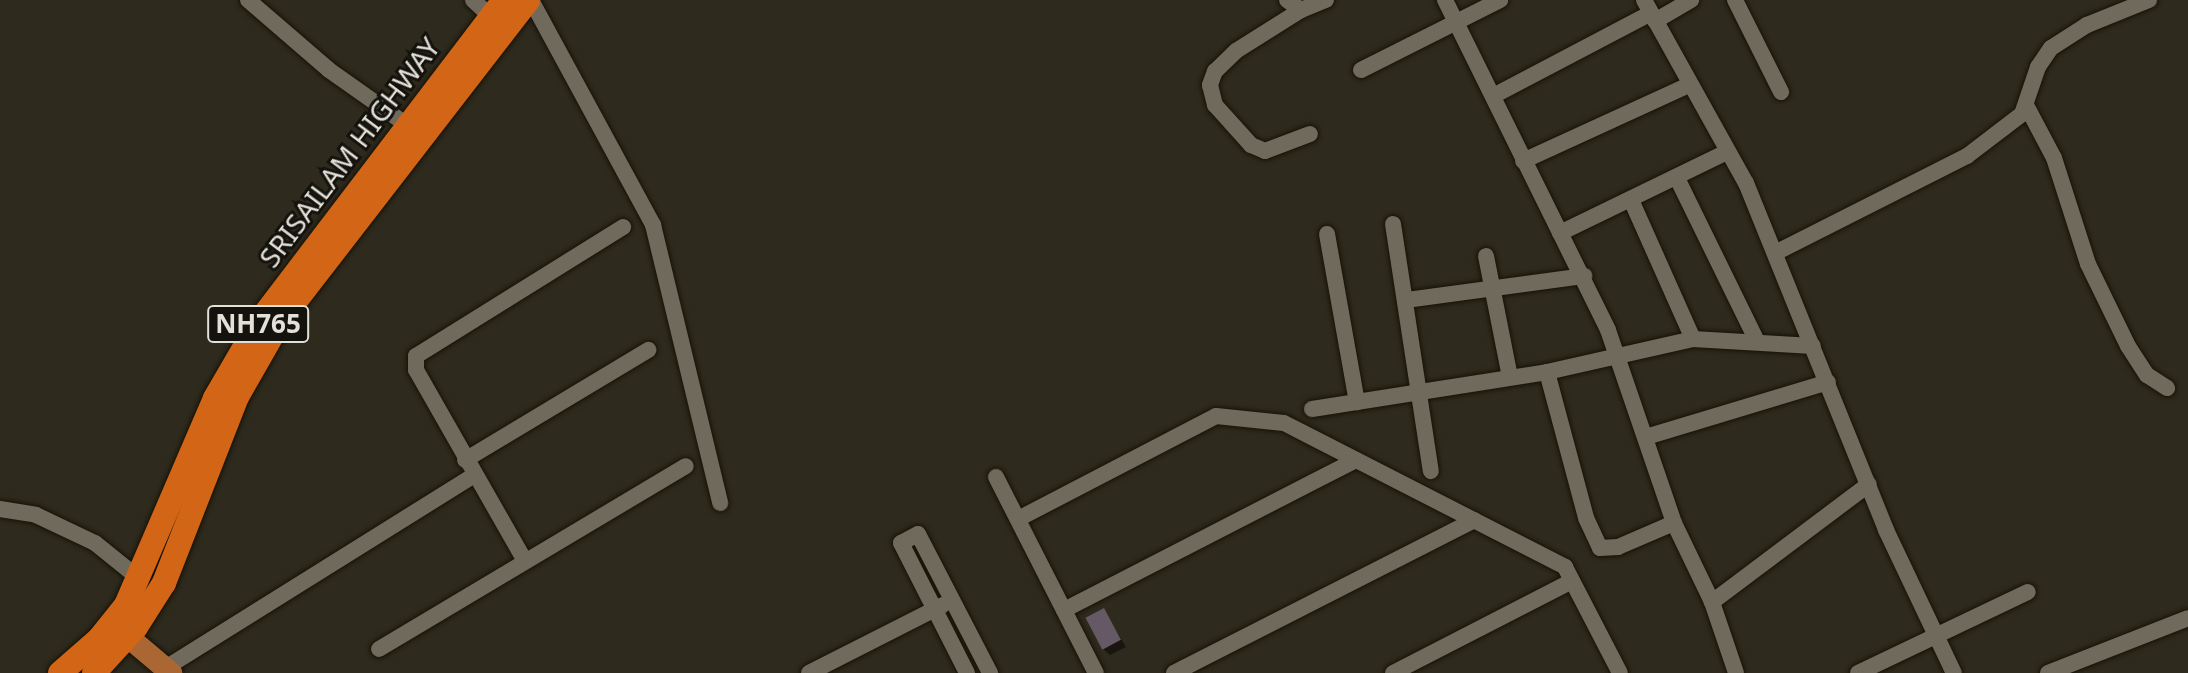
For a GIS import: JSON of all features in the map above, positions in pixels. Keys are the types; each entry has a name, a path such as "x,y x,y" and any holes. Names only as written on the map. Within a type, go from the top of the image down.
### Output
{"highway":[{"name":"SRISAILAM HIGHWAY","path":"60,673 119,631 164,583 237,397 281,320 530,0"},
{"name":"SRISAILAM HIGHWAY","path":"94,673 119,631 136,576 215,398 261,319 407,125 489,6"}],"main road":[{"path":"119,631 169,670"}],"street":[{"path":"248,0 329,70 407,125"},
{"path":"530,0 653,225 720,503"},
{"path":"1287,0 1301,10"},
{"path":"1310,134 1265,151 1251,145 1215,105 1210,85 1215,71 1236,51 1301,10 1326,0"},
{"path":"1445,0 1495,95 1523,161 1584,276 1617,357 1674,523 1712,602 1736,673"},
{"path":"1361,70 1500,0"},
{"path":"1495,95 1650,12 1691,0"},
{"path":"1735,0 1781,92"},
{"path":"1775,253 1967,156 2027,107 2038,67 2051,48 2087,25 2149,0"},
{"path":"1650,12 1687,86 1727,152 1775,253 1869,484 1954,673"},
{"path":"1523,161 1687,86"},
{"path":"2027,107 2054,158 2088,264 2128,346 2147,375 2167,388"},
{"path":"1560,233 1678,180 1727,152"},
{"path":"1678,180 1757,341"},
{"path":"1632,202 1693,339"},
{"path":"1393,224 1431,471"},
{"path":"525,561 416,370 416,356 623,227"},
{"path":"1327,234 1357,402"},
{"path":"1486,256 1510,377"},
{"path":"1406,300 1584,276"},
{"path":"1312,409 1547,372 1693,339 1813,346"},
{"path":"169,670 648,350"},
{"path":"1547,372 1586,518 1600,548 1618,547 1674,523"},
{"path":"1646,437 1828,382"},
{"path":"1018,519 1216,416 1284,423 1565,567 1614,671"},
{"path":"1064,610 1356,460"},
{"path":"379,649 686,466"},
{"path":"996,477 1096,673"},
{"path":"1712,602 1869,484"},
{"path":"0,509 36,515 95,543 136,576"},
{"path":"1174,673 1474,520"},
{"path":"967,673 901,543 918,534 990,673"},
{"path":"1393,673 1572,581"},
{"path":"1858,673 1934,634 2028,592"},
{"path":"809,673 952,600"},
{"path":"2048,673 2188,618"}],"building":[{"path":"1104,608 1121,640 1102,650 1085,618"}]}
